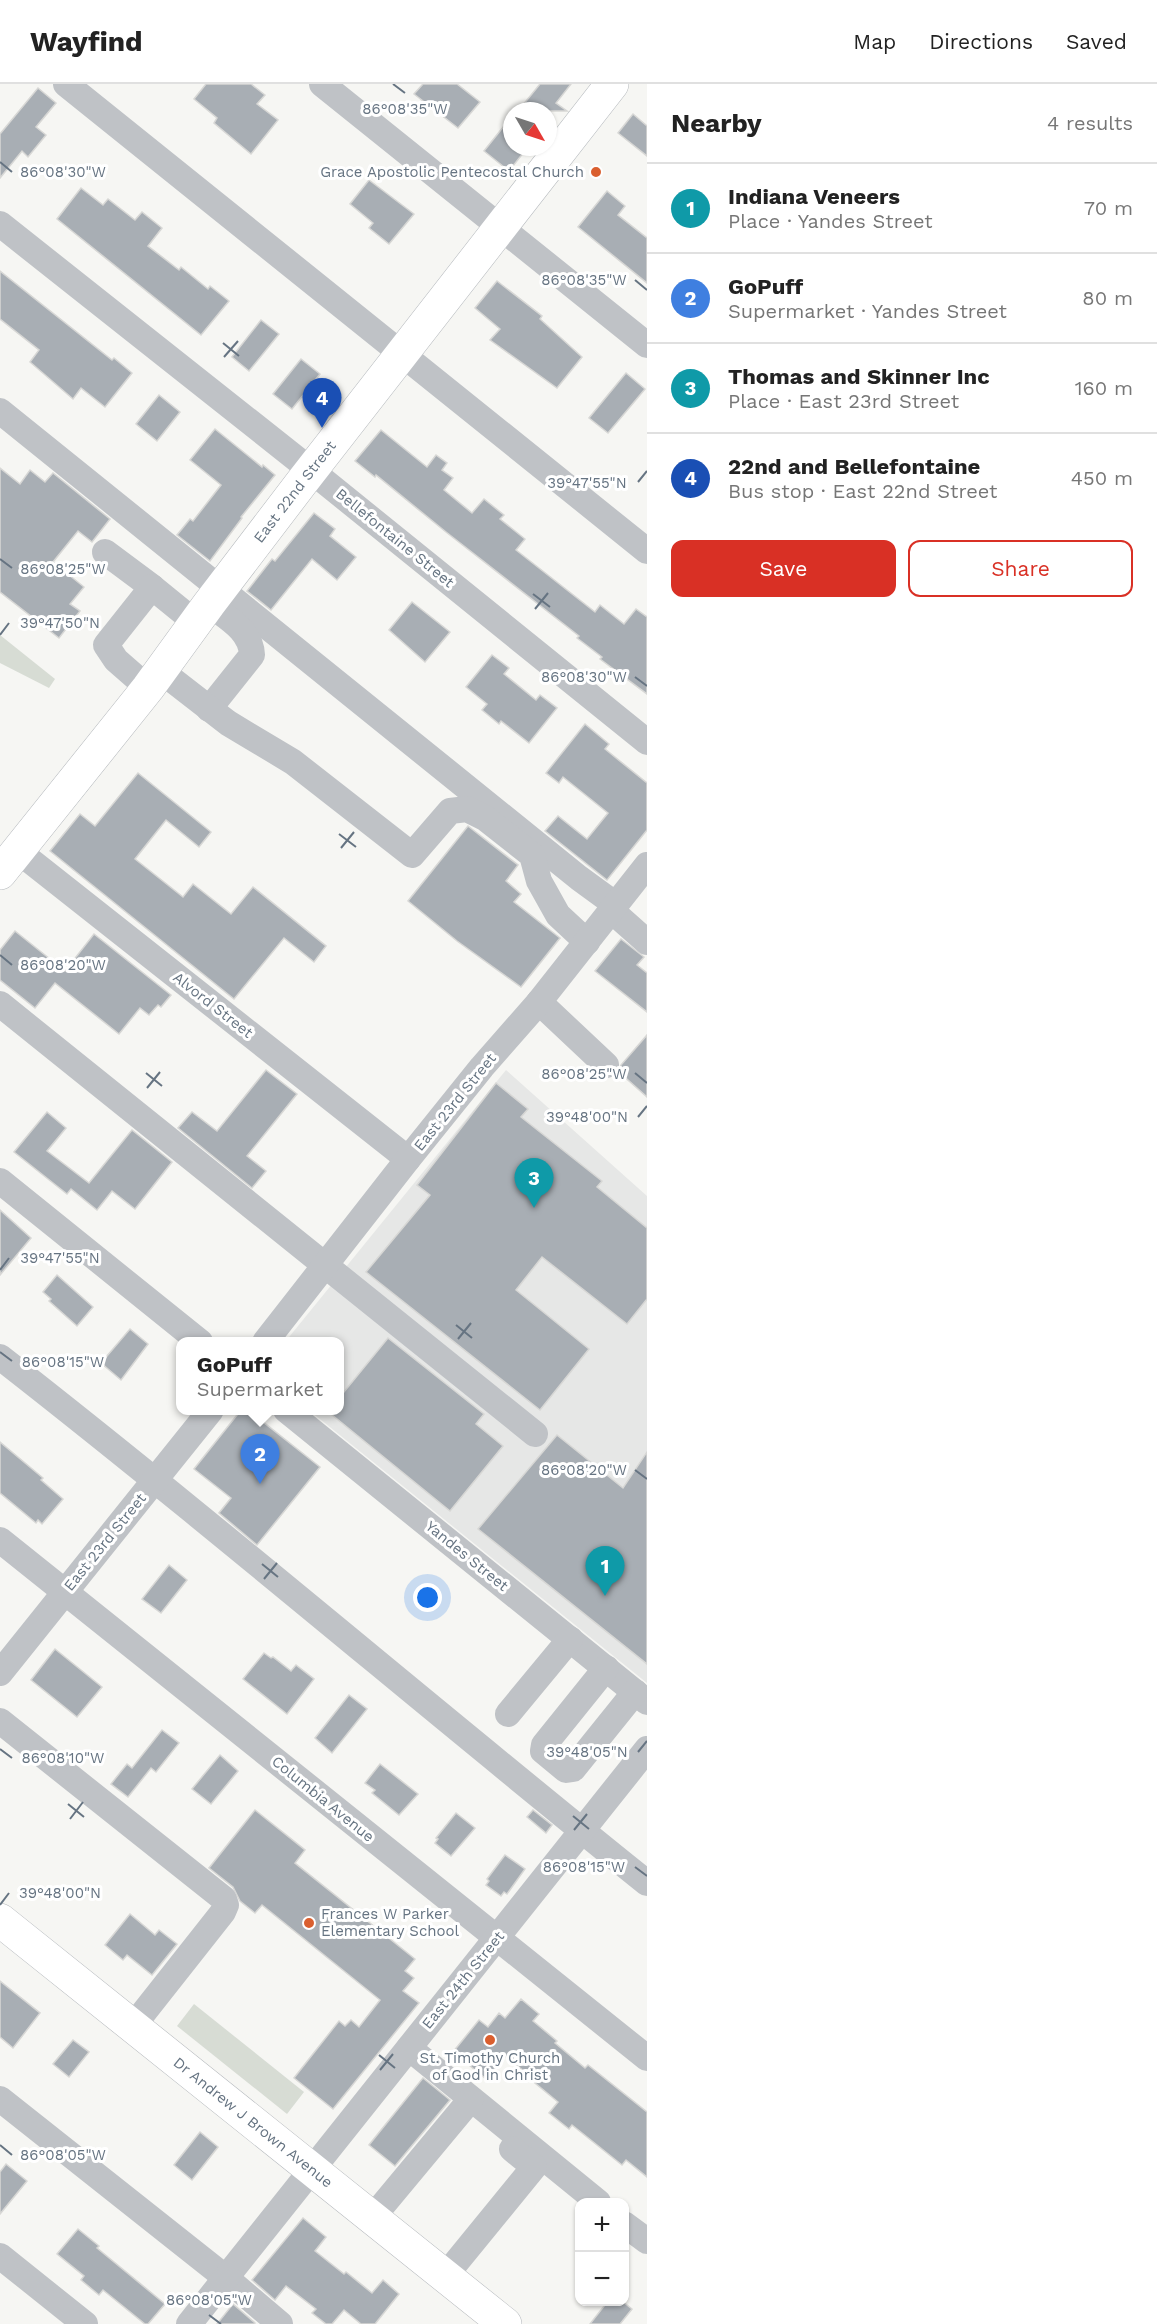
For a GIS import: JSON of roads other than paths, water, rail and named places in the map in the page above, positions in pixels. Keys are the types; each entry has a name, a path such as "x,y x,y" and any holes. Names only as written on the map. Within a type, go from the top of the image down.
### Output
{"main road":[{"name":"East 22nd Street","path":"9,862 154,679 311,470 612,84"},
{"name":"Dr Andrew J Brown Avenue","path":"0,1920 505,2324"}],"street":[{"path":"66,84 647,551"},
{"path":"322,84 647,345"},
{"name":"Bellefontaine Street","path":"0,224 311,470 647,742"},
{"path":"0,411 208,605 579,878 614,908 647,942"},
{"path":"105,552 152,587 208,605 245,632 251,643 252,655 209,709"},
{"path":"152,587 106,645 116,660 209,709 293,762 412,855 450,811 467,809 485,818 532,855 539,881 558,915 587,942"},
{"name":"Alvord Street","path":"9,862 408,1159"},
{"name":"East 23rd Street","path":"269,1337 408,1159 482,1067 540,1002 647,865"},
{"path":"540,1002 606,1065"},
{"path":"0,1004 535,1434"},
{"path":"0,1181 195,1337"},
{"path":"0,1357 155,1479 297,1598 647,1883"},
{"name":"East 23rd Street","path":"0,1673 207,1415"},
{"name":"Yandes Street","path":"292,1415 641,1697"},
{"name":"Columbia Avenue","path":"0,1540 647,2058"},
{"path":"508,1714 570,1639"},
{"path":"606,1668 544,1745 543,1751 566,1770 573,1768 641,1697"},
{"path":"0,1721 224,1899 226,1905 223,1912 133,2026"},
{"name":"East 24th Street","path":"189,2324 647,1749"},
{"path":"409,2048 534,2167 550,2179 562,2173"},
{"path":"0,2099 226,2278 280,2324"},
{"path":"467,2104 593,2198"},
{"path":"372,2218 467,2104"},
{"path":"445,2276 534,2167"},
{"path":"629,2228 647,2241"},
{"path":"0,2256 85,2324"}],"place":[{"name":"Grace Apostolic Pentecostal Church","path":"596,172"},
{"name":"22nd and Bellefontaine","path":"322,428"},
{"name":"Thomas and Skinner Inc","path":"534,1208"},
{"name":"GoPuff","path":"260,1484"},
{"name":"Indiana Veneers","path":"605,1596"},
{"name":"Frances W Parker Elementary School","path":"309,1923"},
{"name":"St. Timothy Church of God in Christ","path":"490,2040"}]}
